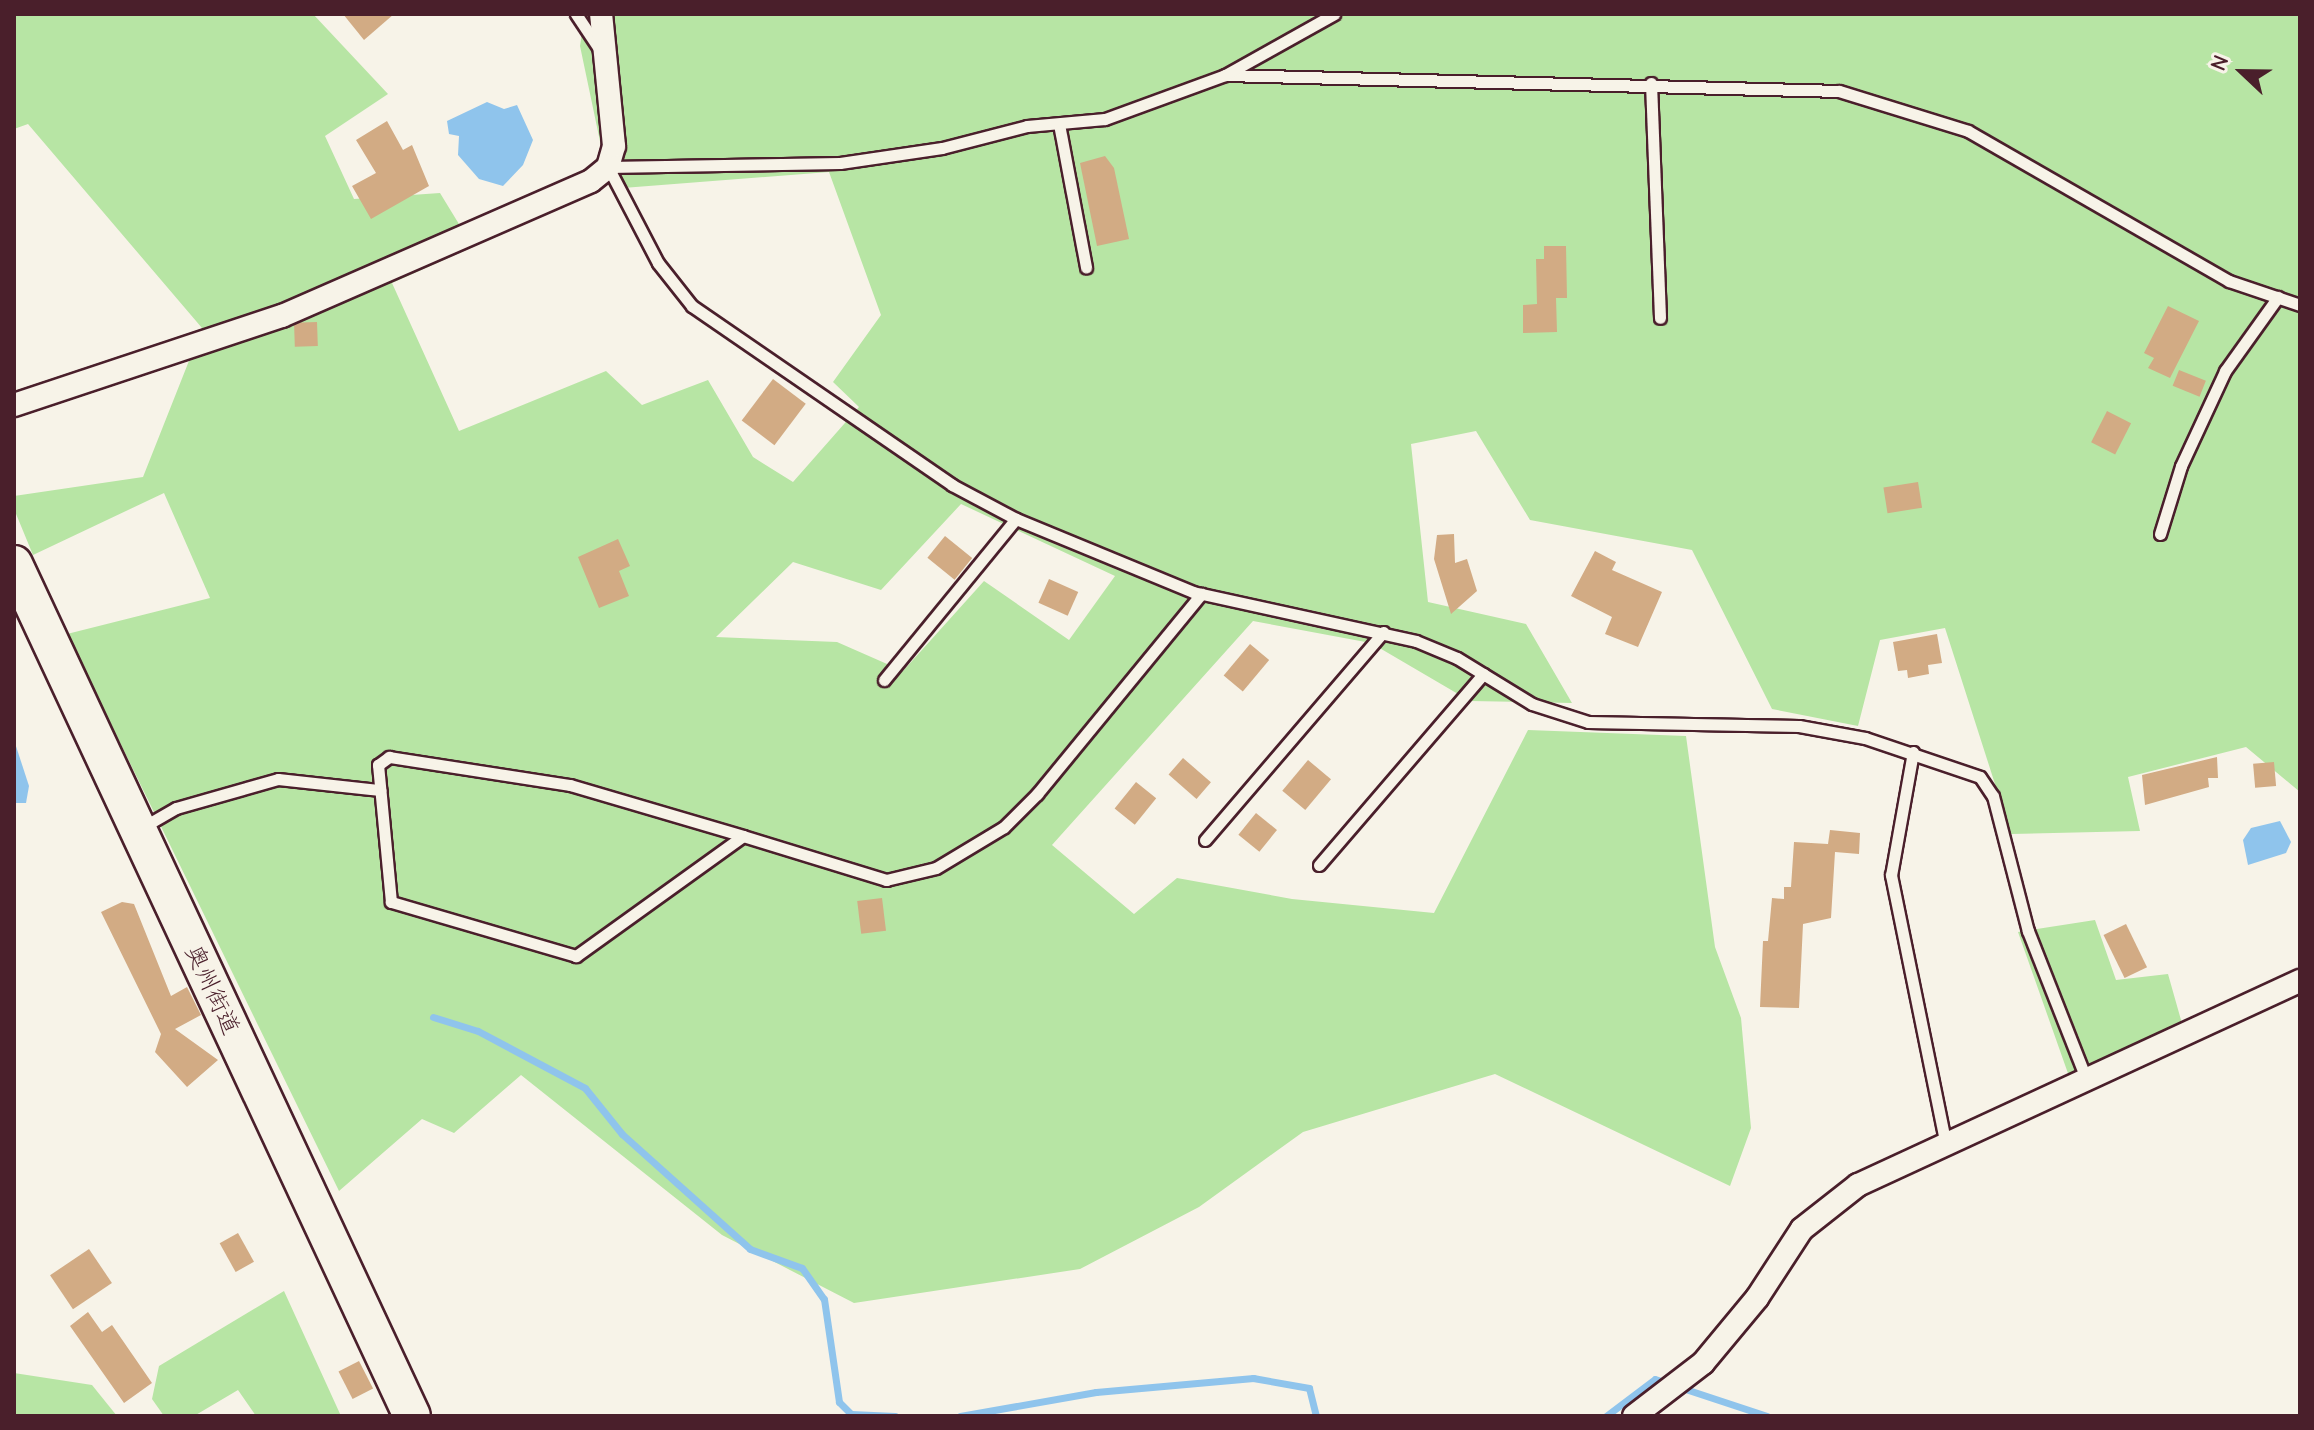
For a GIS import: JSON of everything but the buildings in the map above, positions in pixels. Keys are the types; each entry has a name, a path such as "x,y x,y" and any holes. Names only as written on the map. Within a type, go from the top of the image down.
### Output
{"highway":[{"name":"奥州街道","path":"14,564 412,1416"}],"street":[{"path":"14,405 282,316 543,203 608,167 614,146 601,14"},
{"path":"1634,1416 1733,1331 1802,1229 1858,1185 2300,981"}],"lane":[{"path":"576,14 603,54"},
{"path":"1334,14 1225,75 1155,105 840,163 608,167 658,263 692,306 952,485 1016,519 1201,594 1383,632 1483,674 1532,704 1588,722 1799,726 1913,752 1980,777 1993,796 2028,931 2087,1081"},
{"path":"1225,75 1651,83 1839,91 1902,108 1968,131 2189,259 2300,305"},
{"path":"1651,83 1660,318"},
{"path":"1059,124 1086,267"},
{"path":"2160,534 2181,466 2225,371 2278,297"},
{"path":"884,680 1016,519"},
{"path":"743,836 576,956 391,902 378,765 389,757 570,785 743,836 886,880 936,868 1004,827 1037,794 1201,594"},
{"path":"1205,840 1383,632"},
{"path":"1319,865 1483,674"},
{"path":"1913,752 1891,875 1946,1145"},
{"path":"137,830 176,808 278,779 380,790"}],"green space":[{"path":"14,14 313,14 388,94 325,136 354,199 440,193 473,247 392,283 459,431 606,371 642,405 708,380 753,457 793,482 859,407 833,382 881,315 829,172 610,189 580,46 585,14 2300,14 2300,792 2246,747 2128,777 2140,831 2011,834 1945,628 1880,640 1858,726 1772,709 1692,550 1530,520 1476,431 1411,444 1428,602 1526,624 1572,703 1470,701 1371,643 1253,621 1052,845 1134,914 1177,878 1292,899 1434,913 1528,730 1686,736 1715,947 1741,1018 1751,1128 1730,1186 1495,1074 1303,1132 1199,1207 1080,1269 854,1303 722,1235 521,1075 454,1133 422,1119 339,1191 67,634 210,598 164,493 33,555 14,509 14,496 143,477 202,328 28,124 14,129","holes":["961,504 1115,576 1069,640 984,581 903,671 837,642 716,637 793,562 881,590"]},
{"path":"2095,920 2116,980 2168,974 2183,1027 2070,1079 2018,932"},
{"path":"284,1291 341,1416 256,1416 238,1390 194,1416 164,1416 152,1399 159,1366"},
{"path":"14,1373 92,1385 117,1416 14,1416"}],"water":[{"path":"487,102 504,109 517,105 533,140 523,165 503,186 479,179 458,155 459,136 449,134 447,121"},
{"path":"14,740 29,786 26,803 14,803"},
{"path":"2280,821 2291,842 2286,853 2248,865 2243,840 2251,828"}],"waterway":[{"path":"433,1017 478,1031 585,1088 622,1134 750,1249 802,1268 824,1299 839,1402 851,1414 895,1416"},
{"path":"960,1416 1096,1392 1253,1378 1309,1388 1316,1416"},
{"path":"1606,1416 1655,1379 1767,1416"}]}
